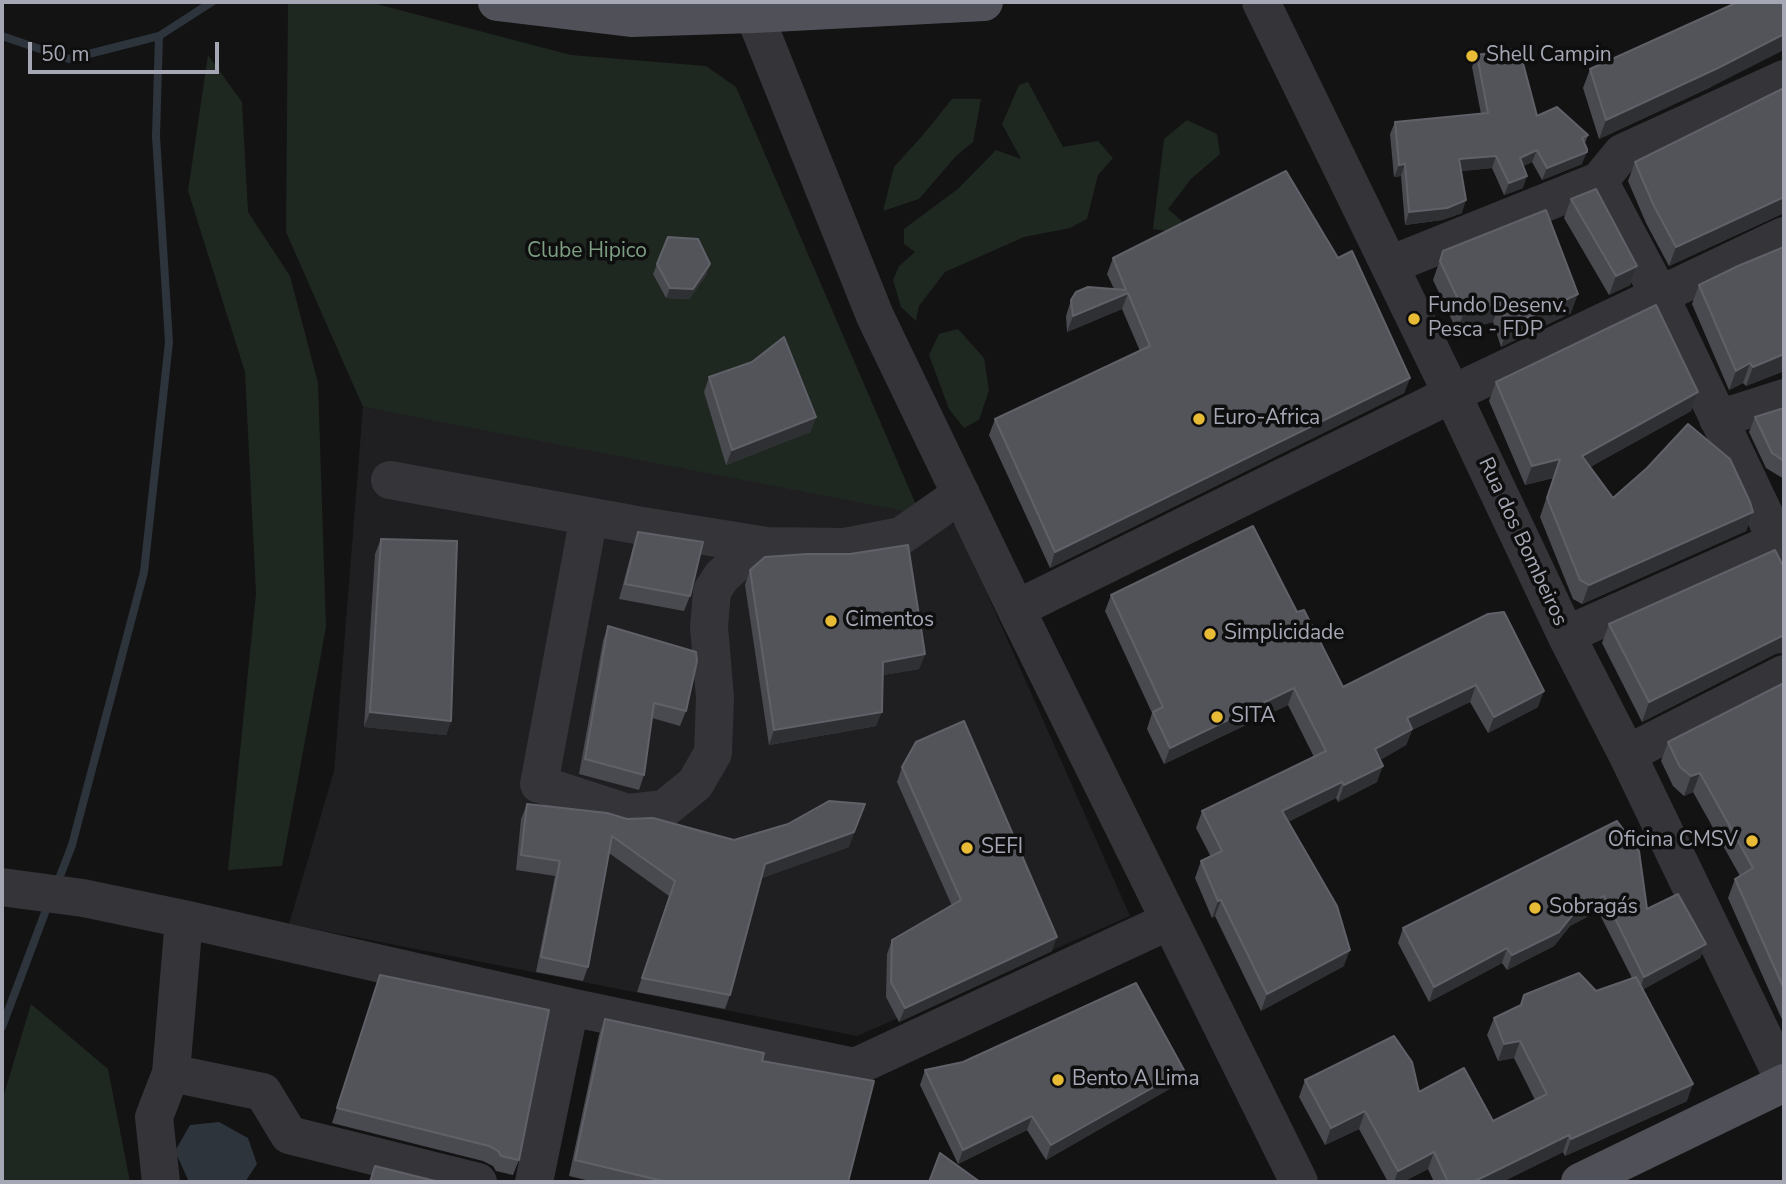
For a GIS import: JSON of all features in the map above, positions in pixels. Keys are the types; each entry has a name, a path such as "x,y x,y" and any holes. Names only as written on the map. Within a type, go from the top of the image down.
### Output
{"main road":[{"path":"497,2 631,19 984,2"},
{"path":"1580,1182 1784,1082"}],"street":[{"name":"Rua dos Bombeiros","path":"1261,2 1784,1082"},
{"path":"754,14 875,316 1016,609 1299,1182"},
{"path":"1390,265 1599,181 1622,153 1784,79"},
{"path":"1566,635 1780,541 1660,296 1599,181"},
{"path":"1016,609 1452,394 1784,236"},
{"path":"1718,419 1784,398"},
{"path":"390,480 757,545 845,547 901,536 961,494"},
{"path":"589,516 539,784 628,813 664,809 695,784 713,753 715,697 709,627 712,591 722,576 757,545"},
{"path":"1626,754 1784,674"},
{"path":"2,887 83,898 184,919 570,1007 855,1067 1169,921"},
{"path":"161,1182 154,1117 171,1073 184,919"},
{"path":"534,1182 570,1007"},
{"path":"171,1073 263,1092 289,1135 478,1182"}],"shaded area":[{"path":"363,407 894,505 957,526 1130,916 857,1036 289,924 334,771"},
{"path":"219,1122 248,1138 257,1164 245,1182 189,1182 175,1151 190,1125"}],"green space":[{"name":"Clube Hipico","path":"288,2 369,2 571,55 706,66 736,87 920,514 363,407 286,232"},
{"path":"208,55 242,102 248,212 290,276 318,383 326,627 282,866 228,870 256,593 245,372 188,191"},
{"path":"1028,82 1063,147 1098,141 1113,158 1098,175 1087,219 1070,228 1024,237 945,272 919,306 916,321 901,307 893,280 899,266 915,252 904,244 904,229 959,188 996,150 1021,159 1002,124 1019,85"},
{"path":"952,99 981,99 973,142 956,156 919,199 883,211 894,167"},
{"path":"1187,120 1217,134 1220,154 1191,179 1168,209 1182,221 1178,233 1153,229 1164,139"},
{"path":"958,329 984,358 989,390 979,420 964,428 949,409 929,355 939,334"},
{"path":"31,1004 108,1069 130,1182 2,1182 2,1101"}],"building":[{"path":"1738,2 1784,2 1784,34 1606,120 1590,69"},
{"path":"1519,48 1537,116 1557,107 1588,135 1582,138 1587,152 1547,168 1537,150 1520,158 1527,176 1509,183 1496,156 1459,159 1466,200 1447,208 1409,212 1405,164 1399,165 1395,122 1488,113 1477,55"},
{"path":"1784,88 1784,197 1676,247 1635,162"},
{"name":"Euro-Africa","path":"1286,171 1338,258 1352,251 1410,378 1055,552 995,419 1150,346 1128,293 1073,316 1071,300 1076,292 1088,287 1126,290 1113,258"},
{"path":"1596,189 1637,266 1616,276 1571,199"},
{"path":"1546,210 1578,294 1508,327 1500,303 1464,312 1440,261 1443,251"},
{"path":"668,237 698,239 710,264 693,289 670,288 657,264"},
{"path":"1784,247 1784,354 1753,367 1750,363 1736,371 1699,285"},
{"path":"1656,305 1698,392 1582,456 1613,498 1647,468 1688,424 1730,459 1753,512 1589,585 1580,580 1547,498 1560,459 1532,466 1496,382"},
{"path":"784,337 816,417 732,450 709,377 752,362"},
{"path":"1784,408 1784,461 1772,453 1755,417"},
{"path":"1253,526 1297,612 1304,610 1343,687 1488,614 1504,612 1544,691 1494,717 1476,685 1407,718 1412,729 1375,749 1383,766 1282,811 1337,906 1350,950 1267,994 1221,900 1218,901 1201,861 1222,851 1202,811 1326,751 1294,688 1170,748 1153,712 1163,707 1111,595"},
{"path":"638,532 703,542 690,596 625,584"},
{"path":"381,539 457,541 451,721 370,712"},
{"name":"Cimentos","path":"908,545 925,654 883,662 882,712 774,730 750,570 765,557 850,554"},
{"path":"1775,550 1784,568 1784,635 1649,702 1609,624"},
{"path":"608,626 696,652 697,661 686,711 654,703 644,775 585,759"},
{"name":"Oficina CMSV","path":"1784,683 1784,989 1735,879 1753,868 1700,773 1691,776 1680,767 1668,742"},
{"name":"SEFI","path":"964,721 1057,937 905,1008 891,982 892,940 961,900 902,767 916,742"},
{"path":"829,801 865,804 854,832 765,864 730,995 642,978 675,881 612,836 588,967 541,957 560,861 521,855 527,804 607,813 627,819 653,818 734,840 788,824"},
{"name":"Sobragás","path":"1617,821 1639,851 1647,909 1678,894 1706,944 1644,977 1604,896 1575,912 1559,932 1512,955 1507,948 1434,987 1403,928"},
{"path":"1579,973 1596,991 1636,977 1693,1084 1571,1139 1569,1135 1473,1182 1448,1182 1434,1152 1398,1171 1365,1111 1331,1128 1305,1080 1394,1036 1412,1062 1419,1092 1464,1068 1493,1121 1547,1094 1520,1041 1504,1044 1494,1018 1521,1005 1524,995"},
{"path":"380,975 549,1010 519,1160 501,1156 489,1146 337,1108"},
{"name":"Bento A Lima","path":"1136,983 1184,1070 1051,1145 1032,1116 963,1150 925,1070 963,1062"},
{"path":"605,1019 764,1053 762,1061 874,1081 848,1182 667,1182 575,1160"},
{"path":"940,1153 980,1182 929,1182"},
{"path":"375,1166 439,1182 370,1182"}],"waterway":[{"path":"2,36 69,59 159,36 212,2"},
{"path":"57,884 72,845 144,572 169,342 156,136 159,36"},
{"path":"2,1027 49,902"}],"place":[{"name":"Shell Campin","path":"1472,56"},
{"name":"Fundo Desenv. Pesca - FDP","path":"1414,319"},
{"name":"Euro-Africa","path":"1199,419"},
{"name":"Cimentos","path":"831,621"},
{"name":"Simplicidade","path":"1210,634"},
{"name":"SITA","path":"1217,717"},
{"name":"Oficina CMSV","path":"1752,841"},
{"name":"SEFI","path":"967,848"},
{"name":"Sobragás","path":"1535,908"},
{"name":"Bento A Lima","path":"1058,1080"}]}
